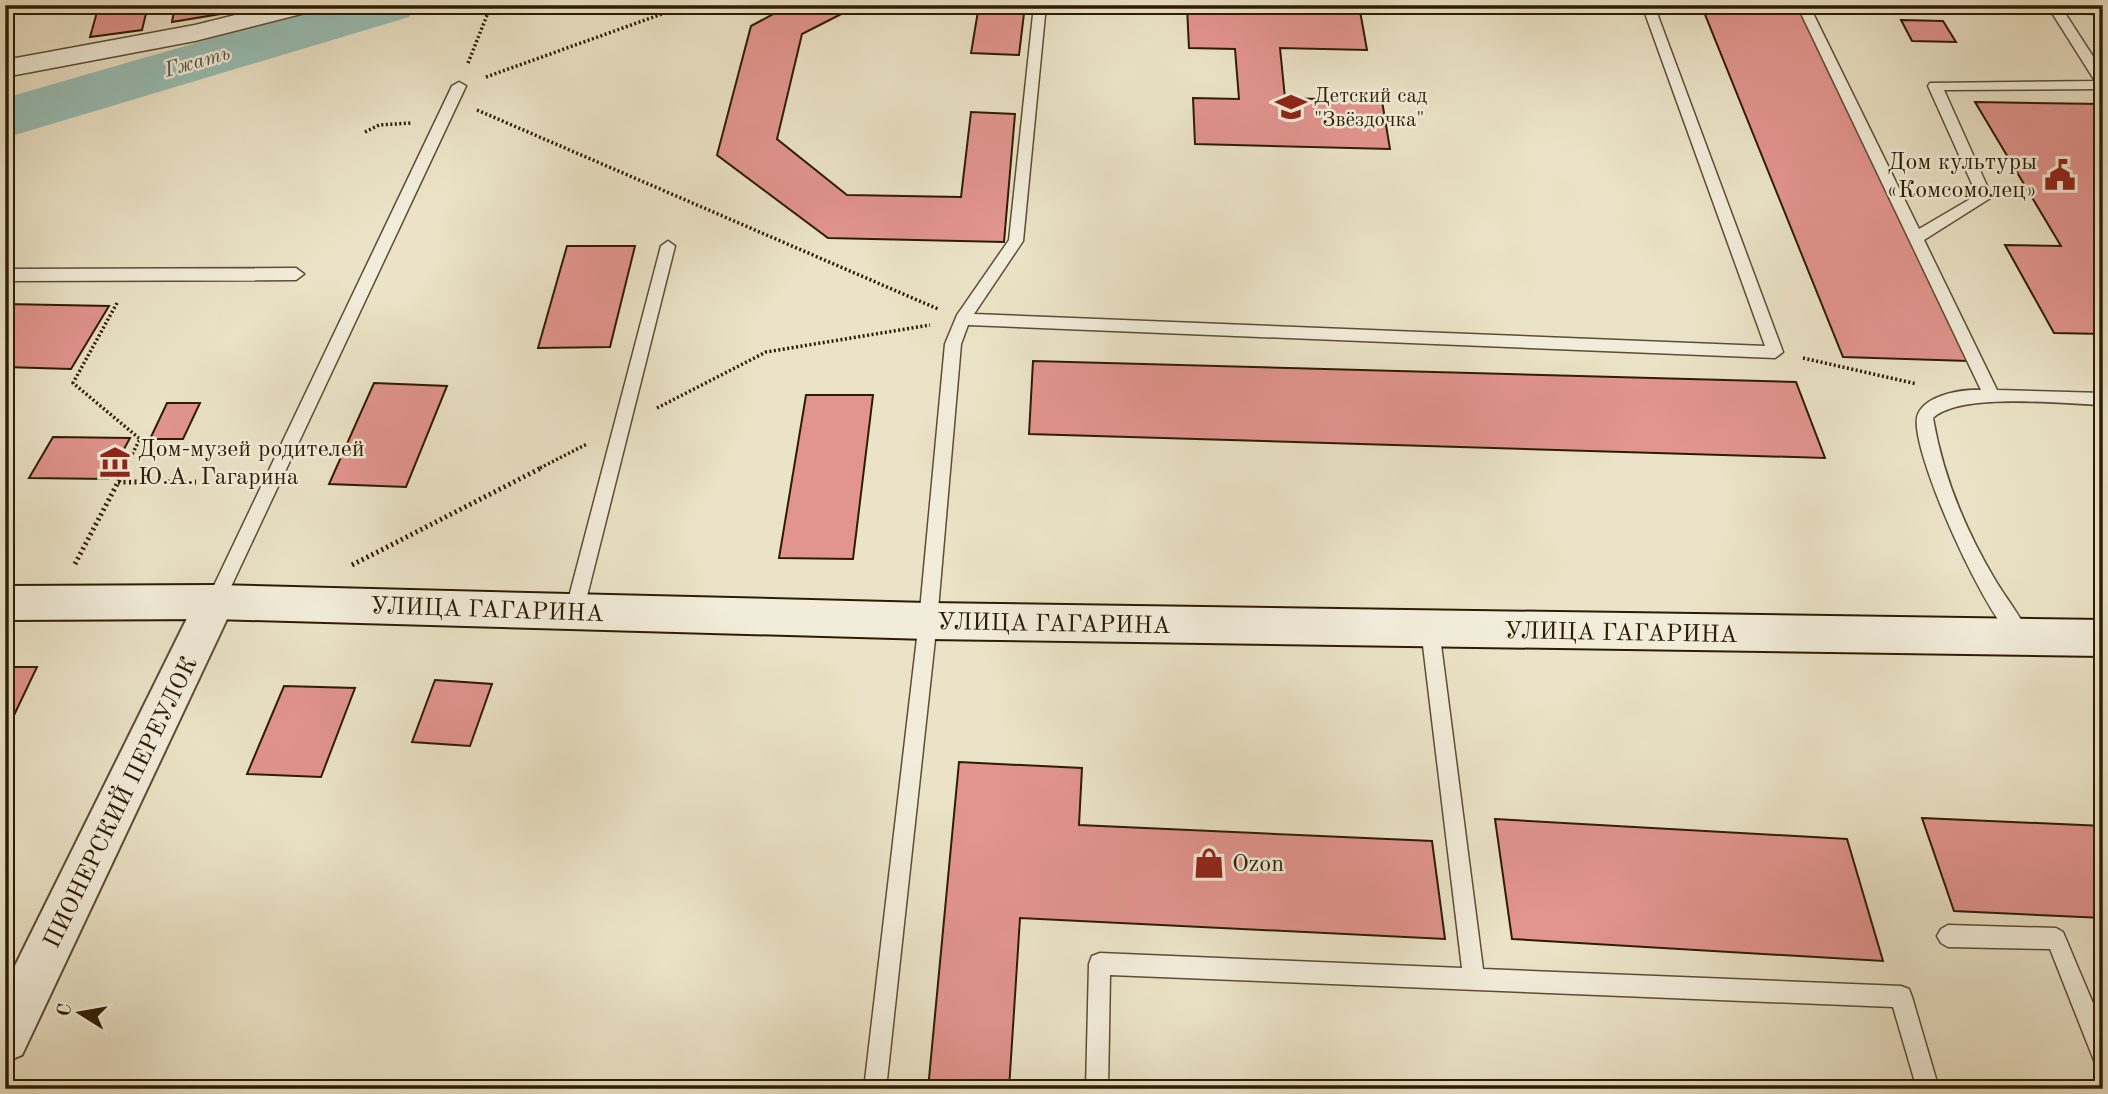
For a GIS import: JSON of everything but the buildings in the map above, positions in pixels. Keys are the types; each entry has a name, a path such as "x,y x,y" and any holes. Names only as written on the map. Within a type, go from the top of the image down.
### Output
{"main road":[{"name":"УЛИЦА ГАГАРИНА","path":"5,603 215,602 928,621 2103,638"},
{"name":"ПИОНЕРСКИЙ ПЕРЕУЛОК","path":"5,1038 215,602"}],"street":[{"path":"5,69 195,33 308,5"}],"lane":[{"path":"875,1089 928,621 953,344 962,319 1016,241 1040,5"},
{"path":"962,319 1775,352 1648,5"},
{"path":"1803,5 1992,396"},
{"path":"1871,5 2103,10"},
{"path":"2056,9 2103,84"},
{"path":"1915,238 1985,197 1935,86 2103,84"},
{"path":"215,602 456,93"},
{"path":"574,612 668,246"},
{"path":"5,275 296,274"},
{"path":"2021,637 1979,573 1964,542 1940,483 1928,442 1925,416 1938,404 1970,396 2103,399"},
{"path":"1430,629 1474,979"},
{"path":"1948,936 2056,939 2103,1055"},
{"path":"1097,1089 1100,964 1901,997 1928,1089"}],"path":[{"path":"456,93 491,5"},
{"path":"456,93 687,5"},
{"path":"456,93 962,319"},
{"path":"365,132 379,125 444,122"},
{"path":"73,568 140,439 74,383 132,275"},
{"path":"1775,352 1970,396"},
{"path":"118,482 196,482"}],"waterway":[{"name":"Гжать","path":"5,118 389,5"}],"place":[{"name":"Детский сад \"Звёздочка\"","path":"1291,107"},
{"name":"Дом культуры «Комсомолец»","path":"2060,175"},
{"name":"Дом-музей родителей Ю.А. Гагарина","path":"115,462"},
{"name":"Ozon","path":"1209,863"}]}
